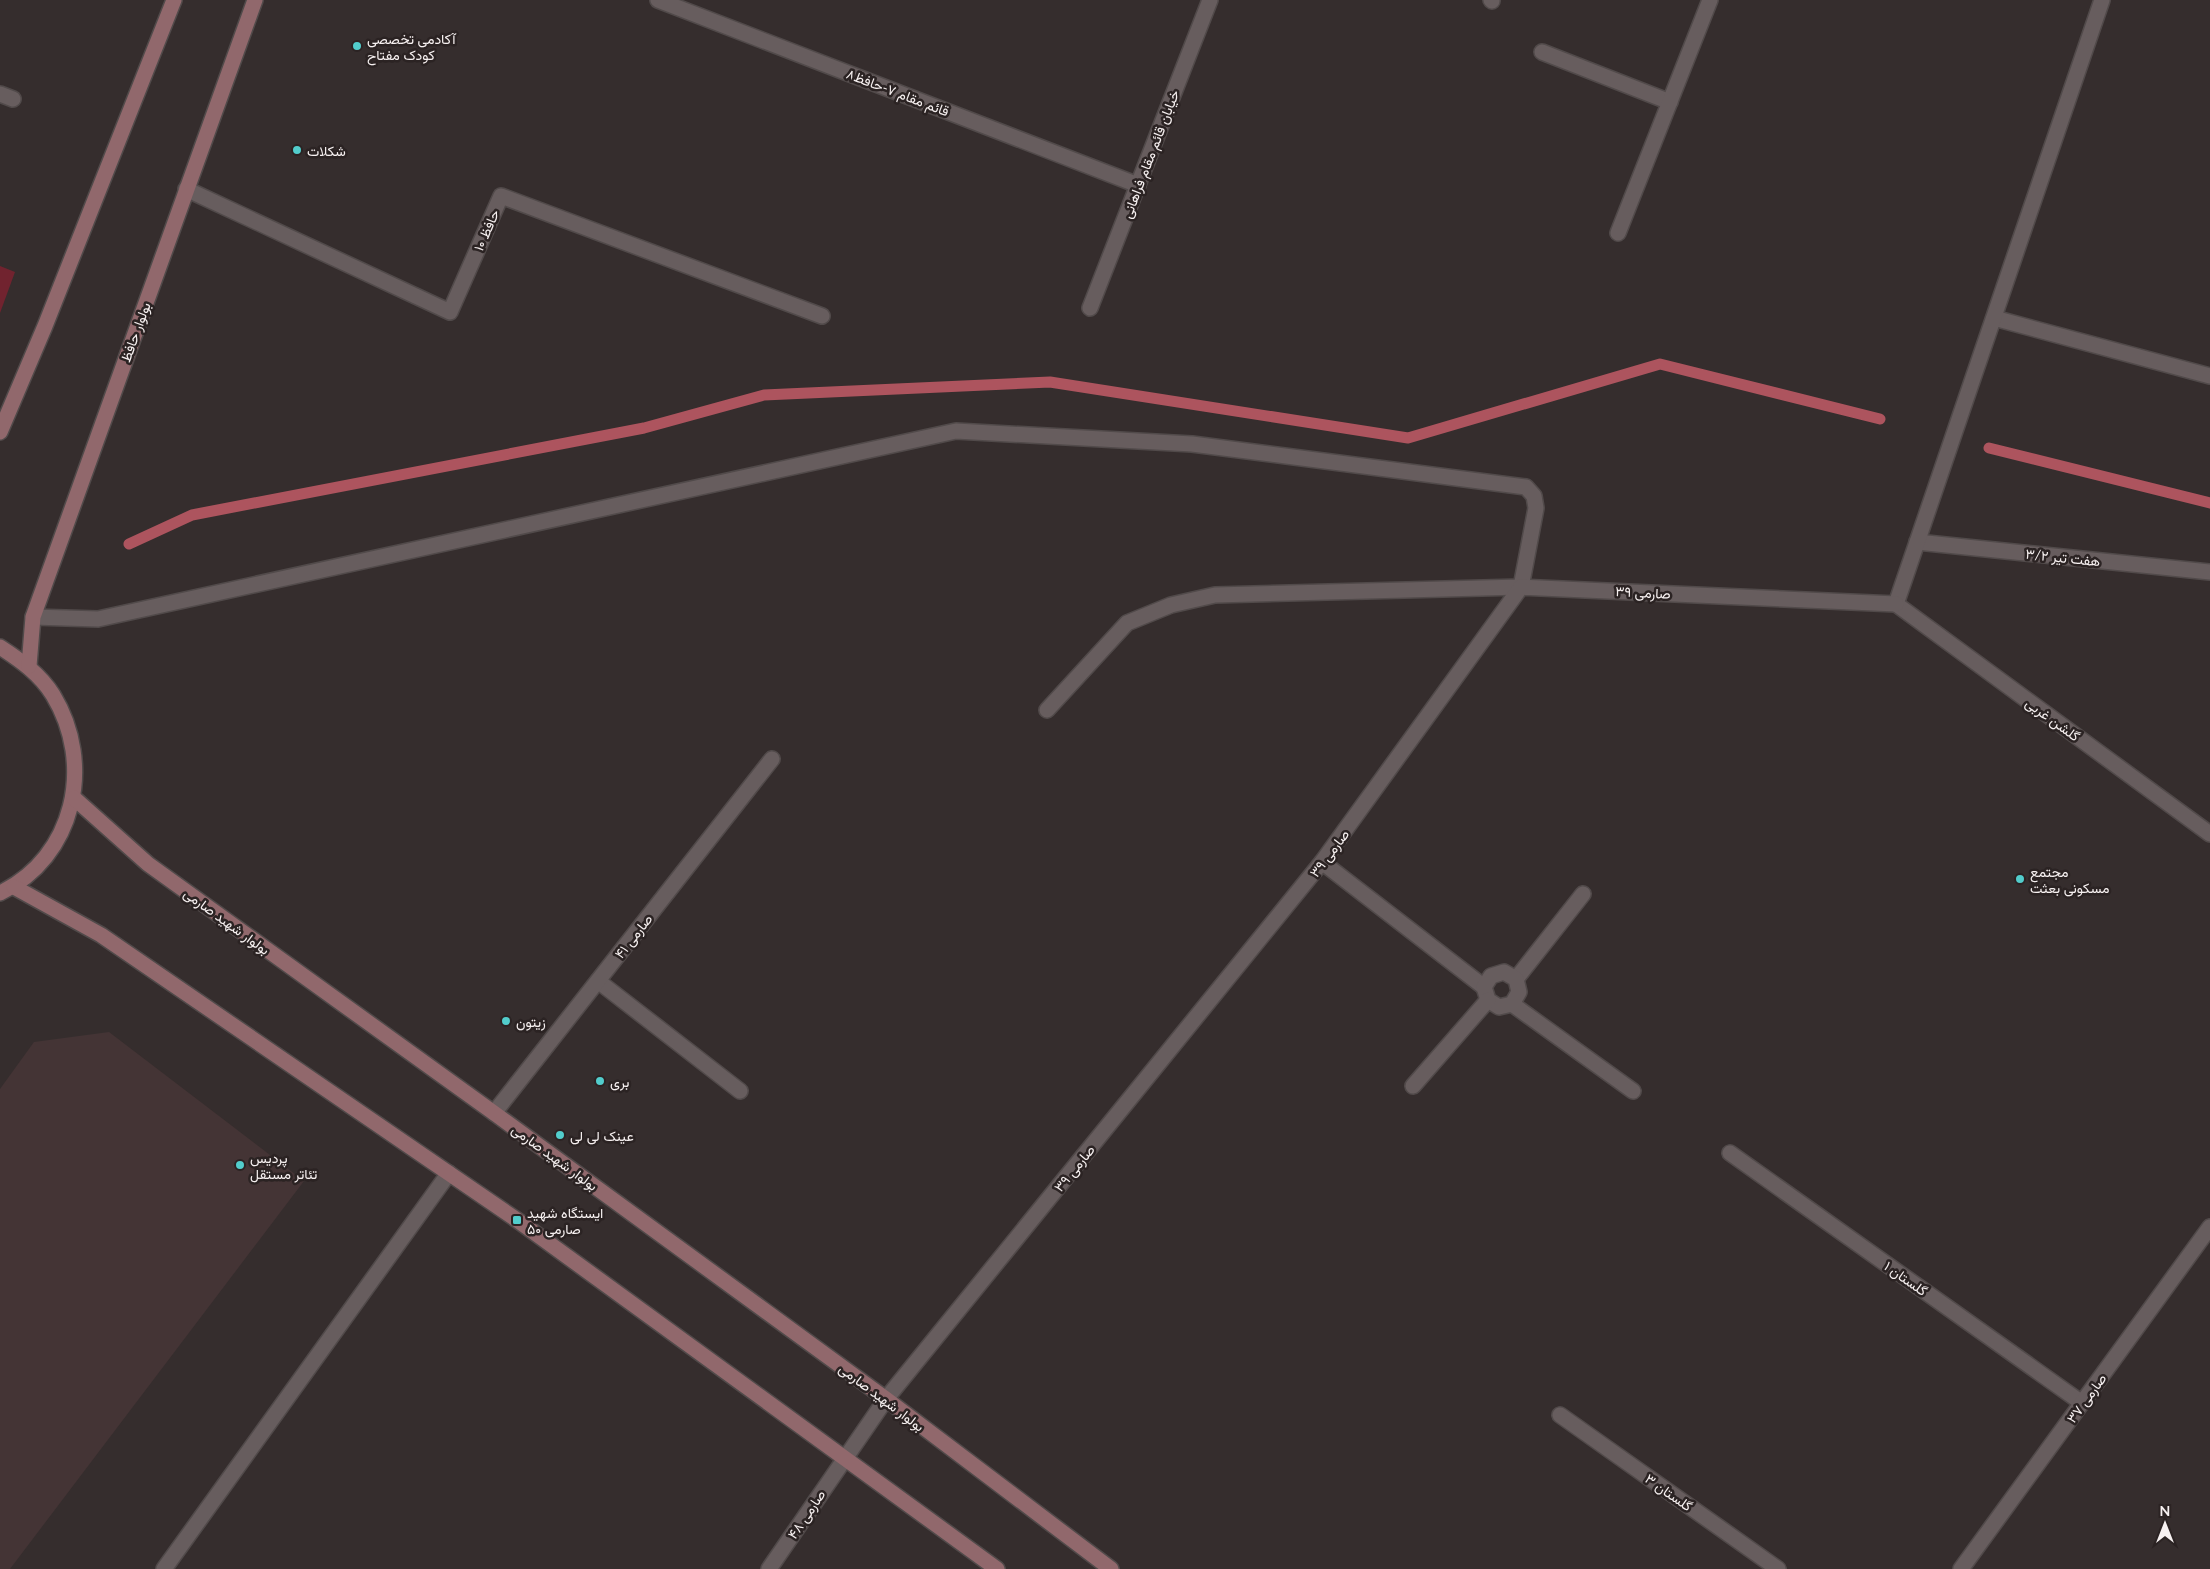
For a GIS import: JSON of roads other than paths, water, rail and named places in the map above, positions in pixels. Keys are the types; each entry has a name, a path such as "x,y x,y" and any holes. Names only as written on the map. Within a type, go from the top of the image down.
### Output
{"main road":[{"path":"0,432 53,308 174,0"},
{"name":"بولوار حافظ","path":"29,666 33,618 255,0"},
{"path":"0,647 29,666 53,694 69,727 76,762 74,798 62,832 42,862 14,887 0,893"},
{"name":"بولوار شهید صارمی","path":"74,798 148,864 886,1399 1111,1569"},
{"path":"14,887 101,935 517,1220 996,1569"}],"street":[{"name":"قائم مقام ۷-حافظ۸","path":"658,0 1138,185"},
{"name":"خیابان قائم مقام فراهانی","path":"1090,308 1210,0"},
{"path":"1618,233 1710,0"},
{"path":"1896,604 2102,0"},
{"path":"1542,52 1670,102"},
{"name":"حافظ ۱۰","path":"186,190 450,312 501,196 822,316"},
{"path":"1994,318 2210,376"},
{"path":"33,618 98,619 956,431 1192,444 1526,487 1534,496 1536,508 1522,587 1215,595 1171,605 1127,623 1047,710"},
{"name":"هفت تیر ۳/۲","path":"1917,542 2210,572"},
{"name":"صارمی ۳۹","path":"843,1459 886,1399 1322,862 1522,587 1896,604"},
{"name":"گلشن غربی","path":"1896,604 2210,834"},
{"name":"صارمی ۴۱","path":"494,1113 772,759"},
{"path":"1322,862 1486,993 1499,1007 1512,1004 1519,992 1516,979 1504,972 1491,976 1486,993 1412,1086"},
{"path":"1516,979 1583,894"},
{"path":"598,981 740,1090"},
{"path":"1512,1004 1633,1090"},
{"name":"گلستان ۱","path":"1730,1153 2082,1403"},
{"path":"164,1569 449,1174"},
{"name":"صارمی ۳۷","path":"1961,1569 2210,1227"},
{"name":"گلستان ۳","path":"1560,1415 1778,1569"},
{"name":"صارمی ۴۸","path":"769,1569 843,1459"}],"waterway":[{"path":"129,544 192,515 644,428 764,395 1050,382 1408,438 1660,364 1880,419"},
{"path":"1989,448 2210,503"}],"place":[{"name":"آکادمی تخصصی کودک مفتاح","path":"357,46"},
{"name":"شکلات","path":"297,150"},
{"name":"مجتمع مسکونی بعثت","path":"2020,879"},
{"name":"زیتون","path":"506,1021"},
{"name":"بری","path":"600,1081"},
{"name":"عینک لی لی","path":"560,1135"},
{"name":"پردیس تئاتر مستقل","path":"240,1165"},
{"name":"ایستگاه شهید صارمی ۵۰","path":"517,1220"}]}
